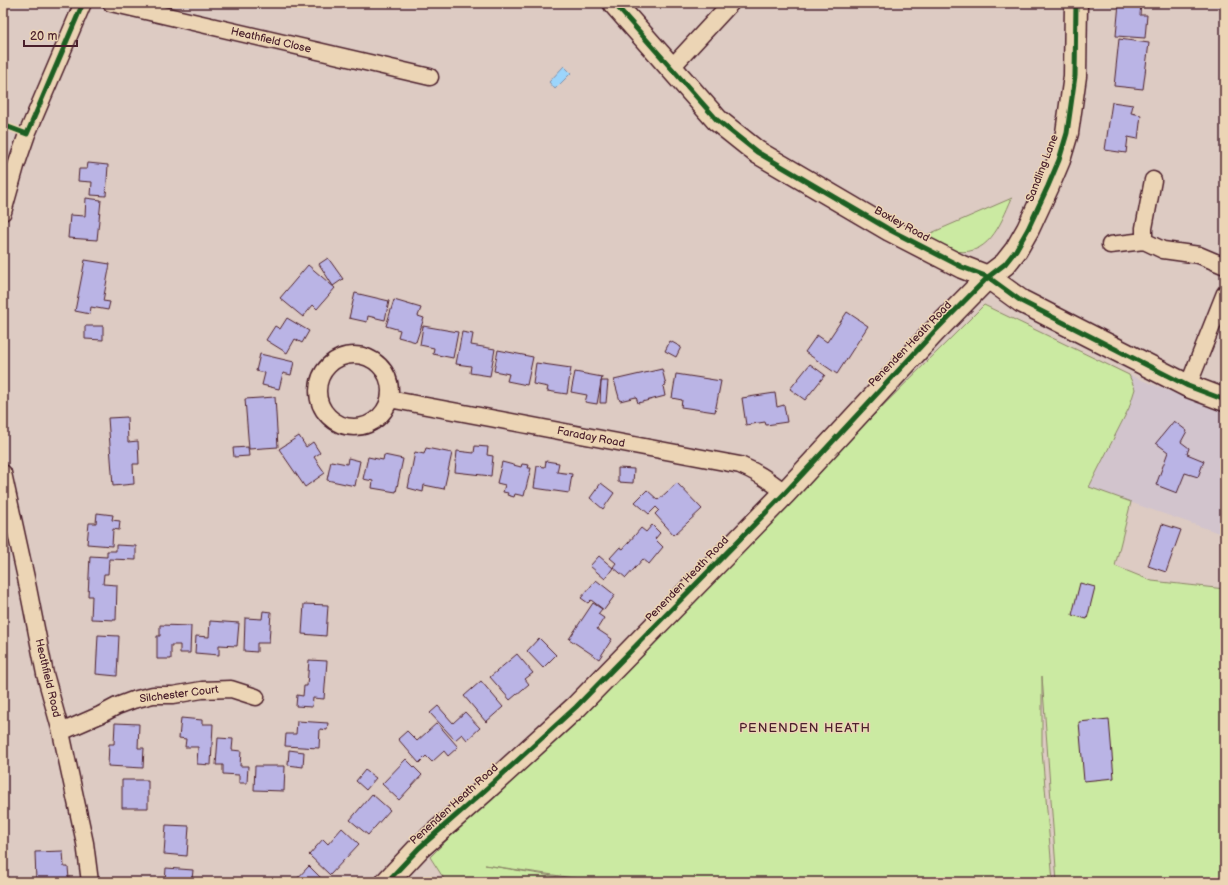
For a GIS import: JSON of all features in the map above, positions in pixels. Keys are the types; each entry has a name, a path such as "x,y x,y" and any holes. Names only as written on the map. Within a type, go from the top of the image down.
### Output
{"street":[{"path":"3,212 27,134 83,3"},
{"name":"Heathfield Close","path":"111,3 430,77"},
{"name":"Boxley Road","path":"614,3 717,120 757,152 890,230 962,268 988,276 1021,301 1188,386 1225,400"},
{"path":"671,68 731,3"},
{"name":"Sandling Lane","path":"988,276 1005,264 1016,250 1028,229 1059,160 1067,133 1075,76 1076,3"},
{"path":"1144,241 1144,228 1153,180"},
{"path":"1110,245 1144,241 1163,250 1199,255 1225,266"},
{"name":"Penenden Heath Road","path":"387,882 419,848 576,707 785,493 988,276"},
{"path":"1188,386 1225,293"},
{"path":"357,355 367,357 376,362 383,369 388,378 390,389 389,399 386,408 380,417 372,423 362,427 342,425 333,420 320,404 318,394 319,384 322,374 337,360 346,356 357,355"},
{"name":"Faraday Road","path":"389,399 740,465 767,478 785,493"},
{"name":"Heathfield Road","path":"3,473 46,674 61,732 85,843 90,882"},
{"name":"Silchester Court","path":"61,732 117,706 153,695 172,695 202,690 231,689 256,697"}],"shaded area":[{"path":"1129,375 1225,413 1225,535 1089,488 1129,408 1135,389"}],"green space":[{"path":"1012,198 1003,219 991,238 974,250 963,252 950,250 922,237"},
{"path":"984,305 1129,375 1135,389 1129,408 1089,487 1131,502 1115,566 1152,581 1225,589 1225,882 1057,882 1042,676 1042,751 1053,882 601,882 485,865 589,882 446,882 430,857"}],"water":[{"path":"564,66 571,73 555,89 549,82"}],"building":[{"path":"1119,3 1141,3 1140,15 1147,15 1145,38 1116,36"},
{"path":"1119,39 1149,43 1143,89 1114,86"},
{"path":"1112,102 1133,105 1131,113 1141,115 1138,139 1128,137 1126,153 1105,150"},
{"path":"88,163 108,165 106,196 91,195 92,182 78,181 79,169 87,169"},
{"path":"86,198 101,200 97,240 68,238 70,215 85,216"},
{"path":"328,258 343,279 333,286 319,264"},
{"path":"85,260 110,264 103,301 110,302 108,310 91,307 90,314 75,311"},
{"path":"308,265 335,288 317,309 313,305 303,317 280,298"},
{"path":"355,293 389,301 385,320 368,316 367,322 349,318"},
{"path":"394,300 421,308 418,316 424,318 416,342 398,337 400,330 386,326"},
{"path":"847,312 868,326 837,374 805,352 817,335 827,342"},
{"path":"287,318 309,331 302,343 295,339 287,353 266,340 275,326 280,329"},
{"path":"85,326 103,326 103,340 85,339"},
{"path":"423,326 458,332 453,358 433,354 434,348 420,345"},
{"path":"462,332 473,334 471,345 495,349 490,376 470,373 471,366 456,364"},
{"path":"670,341 681,347 676,357 665,351"},
{"path":"498,350 533,357 527,385 507,381 509,374 494,371"},
{"path":"260,354 294,362 291,375 283,373 279,389 262,385 265,373 256,371"},
{"path":"536,363 571,368 567,394 547,391 548,387 533,384"},
{"path":"810,364 825,375 805,400 790,389"},
{"path":"662,369 666,385 663,386 665,396 638,403 636,397 620,401 614,380"},
{"path":"575,372 602,377 597,404 585,402 587,395 571,392"},
{"path":"676,374 721,381 715,412 681,407 682,400 672,398"},
{"path":"601,381 608,381 606,403 600,403"},
{"path":"775,393 777,407 784,405 787,422 766,425 765,422 746,425 742,398"},
{"path":"275,397 278,447 249,449 245,399"},
{"path":"127,417 128,442 138,441 139,464 133,464 134,484 113,486 108,418"},
{"path":"1174,421 1187,431 1181,442 1189,448 1187,454 1204,461 1198,477 1185,473 1177,493 1156,485 1168,452 1156,443"},
{"path":"299,436 306,447 313,442 320,453 314,457 325,473 305,487 279,449"},
{"path":"475,446 488,447 487,455 493,456 491,476 455,472 457,451 474,453"},
{"path":"248,447 249,456 234,457 233,448"},
{"path":"426,448 452,453 444,489 424,485 423,492 408,488 415,452 424,454"},
{"path":"384,455 403,459 396,492 372,488 373,481 363,479 368,457 383,460"},
{"path":"348,458 360,461 355,486 327,480 331,461 347,464"},
{"path":"546,461 559,463 557,472 572,474 569,493 534,488 537,466 545,467"},
{"path":"502,462 521,467 522,464 529,465 528,468 531,468 524,496 515,494 514,497 507,495 508,493 503,492 505,485 497,483"},
{"path":"618,468 634,469 633,483 618,482"},
{"path":"601,483 614,493 603,509 590,498"},
{"path":"677,483 702,509 674,535 655,514 659,510 656,507 649,514 635,502 647,490 658,500"},
{"path":"97,513 113,515 112,520 120,521 119,530 113,529 112,546 87,544 89,523 96,523"},
{"path":"1162,524 1181,530 1166,572 1148,566"},
{"path":"652,525 660,533 655,539 663,547 649,564 643,559 626,578 613,567 616,563 610,558 620,547 623,549 641,528 646,532"},
{"path":"116,545 136,546 136,560 109,559 108,574 104,574 103,584 117,585 116,620 91,619 92,596 88,596 90,556 107,557 107,551 116,551"},
{"path":"599,556 613,568 605,579 590,566"},
{"path":"596,580 615,595 604,610 591,600 588,603 581,598"},
{"path":"1080,583 1095,587 1087,619 1072,615"},
{"path":"593,603 602,609 598,614 604,618 597,629 612,639 599,659 569,639"},
{"path":"304,604 328,605 326,636 302,634"},
{"path":"263,611 271,612 269,643 257,643 257,652 244,651 245,618 262,619"},
{"path":"210,621 239,623 237,646 219,645 219,655 195,653 196,636 209,637"},
{"path":"160,625 191,626 190,653 180,653 180,645 171,645 171,659 157,659 157,636 160,636"},
{"path":"98,635 119,636 117,676 96,674"},
{"path":"539,638 556,655 543,668 527,651"},
{"path":"517,654 533,673 525,679 529,684 510,700 490,677"},
{"path":"309,660 327,661 324,699 313,698 312,707 296,706 297,695 303,696 304,686 307,686"},
{"path":"481,681 503,707 486,722 464,696"},
{"path":"438,706 453,723 465,712 480,728 467,740 462,734 455,740 430,713"},
{"path":"181,718 202,720 202,724 213,724 211,765 197,764 198,747 185,747 186,739 179,738"},
{"path":"1109,719 1114,778 1084,781 1079,722"},
{"path":"297,721 328,723 327,730 320,729 319,748 285,746 286,734 296,734"},
{"path":"115,723 139,724 138,748 144,748 143,768 108,766 109,744 114,744"},
{"path":"437,723 458,747 448,756 444,751 432,762 426,756 419,763 398,739 407,731 417,741"},
{"path":"218,738 233,739 232,750 241,751 240,766 248,766 247,783 239,783 239,775 223,774 223,765 216,765"},
{"path":"289,750 304,752 303,767 288,765"},
{"path":"406,759 422,775 399,800 382,784"},
{"path":"255,766 285,766 284,791 254,790"},
{"path":"365,770 376,778 366,790 356,781"},
{"path":"122,780 148,780 148,808 122,808"},
{"path":"372,794 390,810 368,835 350,820"},
{"path":"166,825 189,826 187,856 164,854"},
{"path":"342,828 359,844 330,875 309,855 323,839 328,844"},
{"path":"63,851 64,867 68,867 69,879 62,879 62,882 36,882 35,852"},
{"path":"309,866 325,882 294,882"},
{"path":"166,868 193,870 192,880 182,879 182,882 165,882"}],"cycle path":[{"path":"3,125 27,134 83,3"},
{"path":"614,3 717,120 757,152 890,230 962,267 988,277 1021,301 1188,386 1225,400"},
{"path":"387,882 419,848 576,707 785,493 935,331 988,277 1005,264 1016,250 1028,229 1048,186 1059,160 1067,133 1075,76 1076,3"}],"district":[{"name":"PENENDEN HEATH","path":"805,728"}]}
